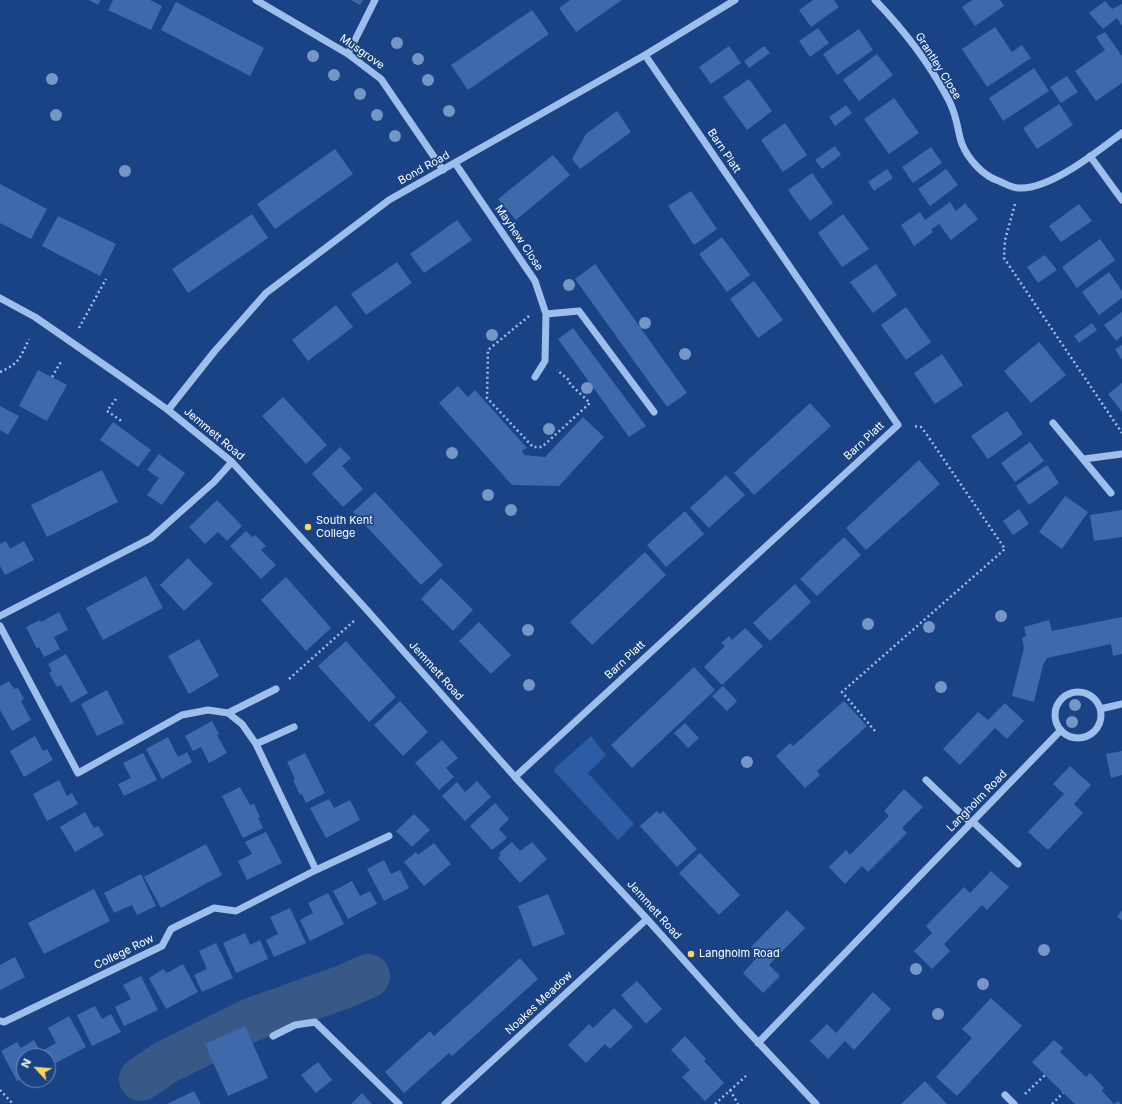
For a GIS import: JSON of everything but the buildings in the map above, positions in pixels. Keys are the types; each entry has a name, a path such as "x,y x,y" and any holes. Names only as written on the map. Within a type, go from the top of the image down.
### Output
{"street":[{"name":"Musgrove","path":"256,0 348,54 381,79 443,170"},
{"path":"348,54 375,0"},
{"name":"Bond Road","path":"168,410 214,352 266,293 390,200 645,55 735,0"},
{"name":"Grantley Close","path":"875,0 909,38 946,95 956,118 962,144 973,161 990,178 1012,187 1033,187 1054,179 1122,133"},
{"name":"Barn Platt","path":"514,776 898,425 645,55"},
{"path":"1090,156 1122,200"},
{"name":"Mayhew Close","path":"455,163 535,281 546,314 545,361 535,377"},
{"name":"Jemmett Road","path":"0,298 35,317 168,410 232,462 366,609 514,776 816,1104"},
{"path":"546,314 579,311 654,412"},
{"path":"1053,423 1111,493"},
{"path":"1084,459 1122,454"},
{"path":"0,616 151,538 214,482 232,462"},
{"path":"0,626 78,774 182,715 208,710 228,713 242,724 256,744 316,870"},
{"path":"228,713 276,689"},
{"path":"1077,692 1091,697 1100,709 1099,724 1089,735 1081,738 1073,738 1066,735 1057,724 1055,717 1056,709 1059,703 1070,694 1077,692"},
{"path":"1100,709 1122,704"},
{"path":"256,744 294,726"},
{"name":"Langholm Road","path":"758,1042 1061,730"},
{"path":"926,780 1018,864"},
{"name":"College Row","path":"0,1022 4,1022 162,946 171,929 214,908 236,911 316,870 389,836"},
{"name":"Noakes Meadow","path":"445,1104 647,919"},
{"path":"273,1036 295,1025 316,1022 399,1104"},
{"path":"1005,1095 1014,1104"}],"path":[{"path":"1020,188 1005,240 1004,258 1122,433"},
{"path":"71,342 106,278"},
{"path":"0,372 14,366 20,358 29,339"},
{"path":"52,377 62,360"},
{"path":"116,399 107,411 123,422"},
{"path":"875,731 842,692 1005,549 921,427 898,425"},
{"path":"276,689 293,676 366,609"},
{"path":"1014,1104 1045,1075"},
{"path":"715,1104 746,1076"},
{"path":"0,1090 13,1104"},
{"path":"730,1090 738,1104"},
{"path":"1052,1104 1064,1093"}],"shaded area":[{"path":"591,736 606,755 588,773 634,824 618,840 555,772 554,769"}],"waterway":[{"path":"141,1079 166,1062 251,1020 346,986 368,976"}],"place":[{"name":"South Kent College","path":"308,527"},
{"name":"Langholm Road","path":"691,954"}]}
